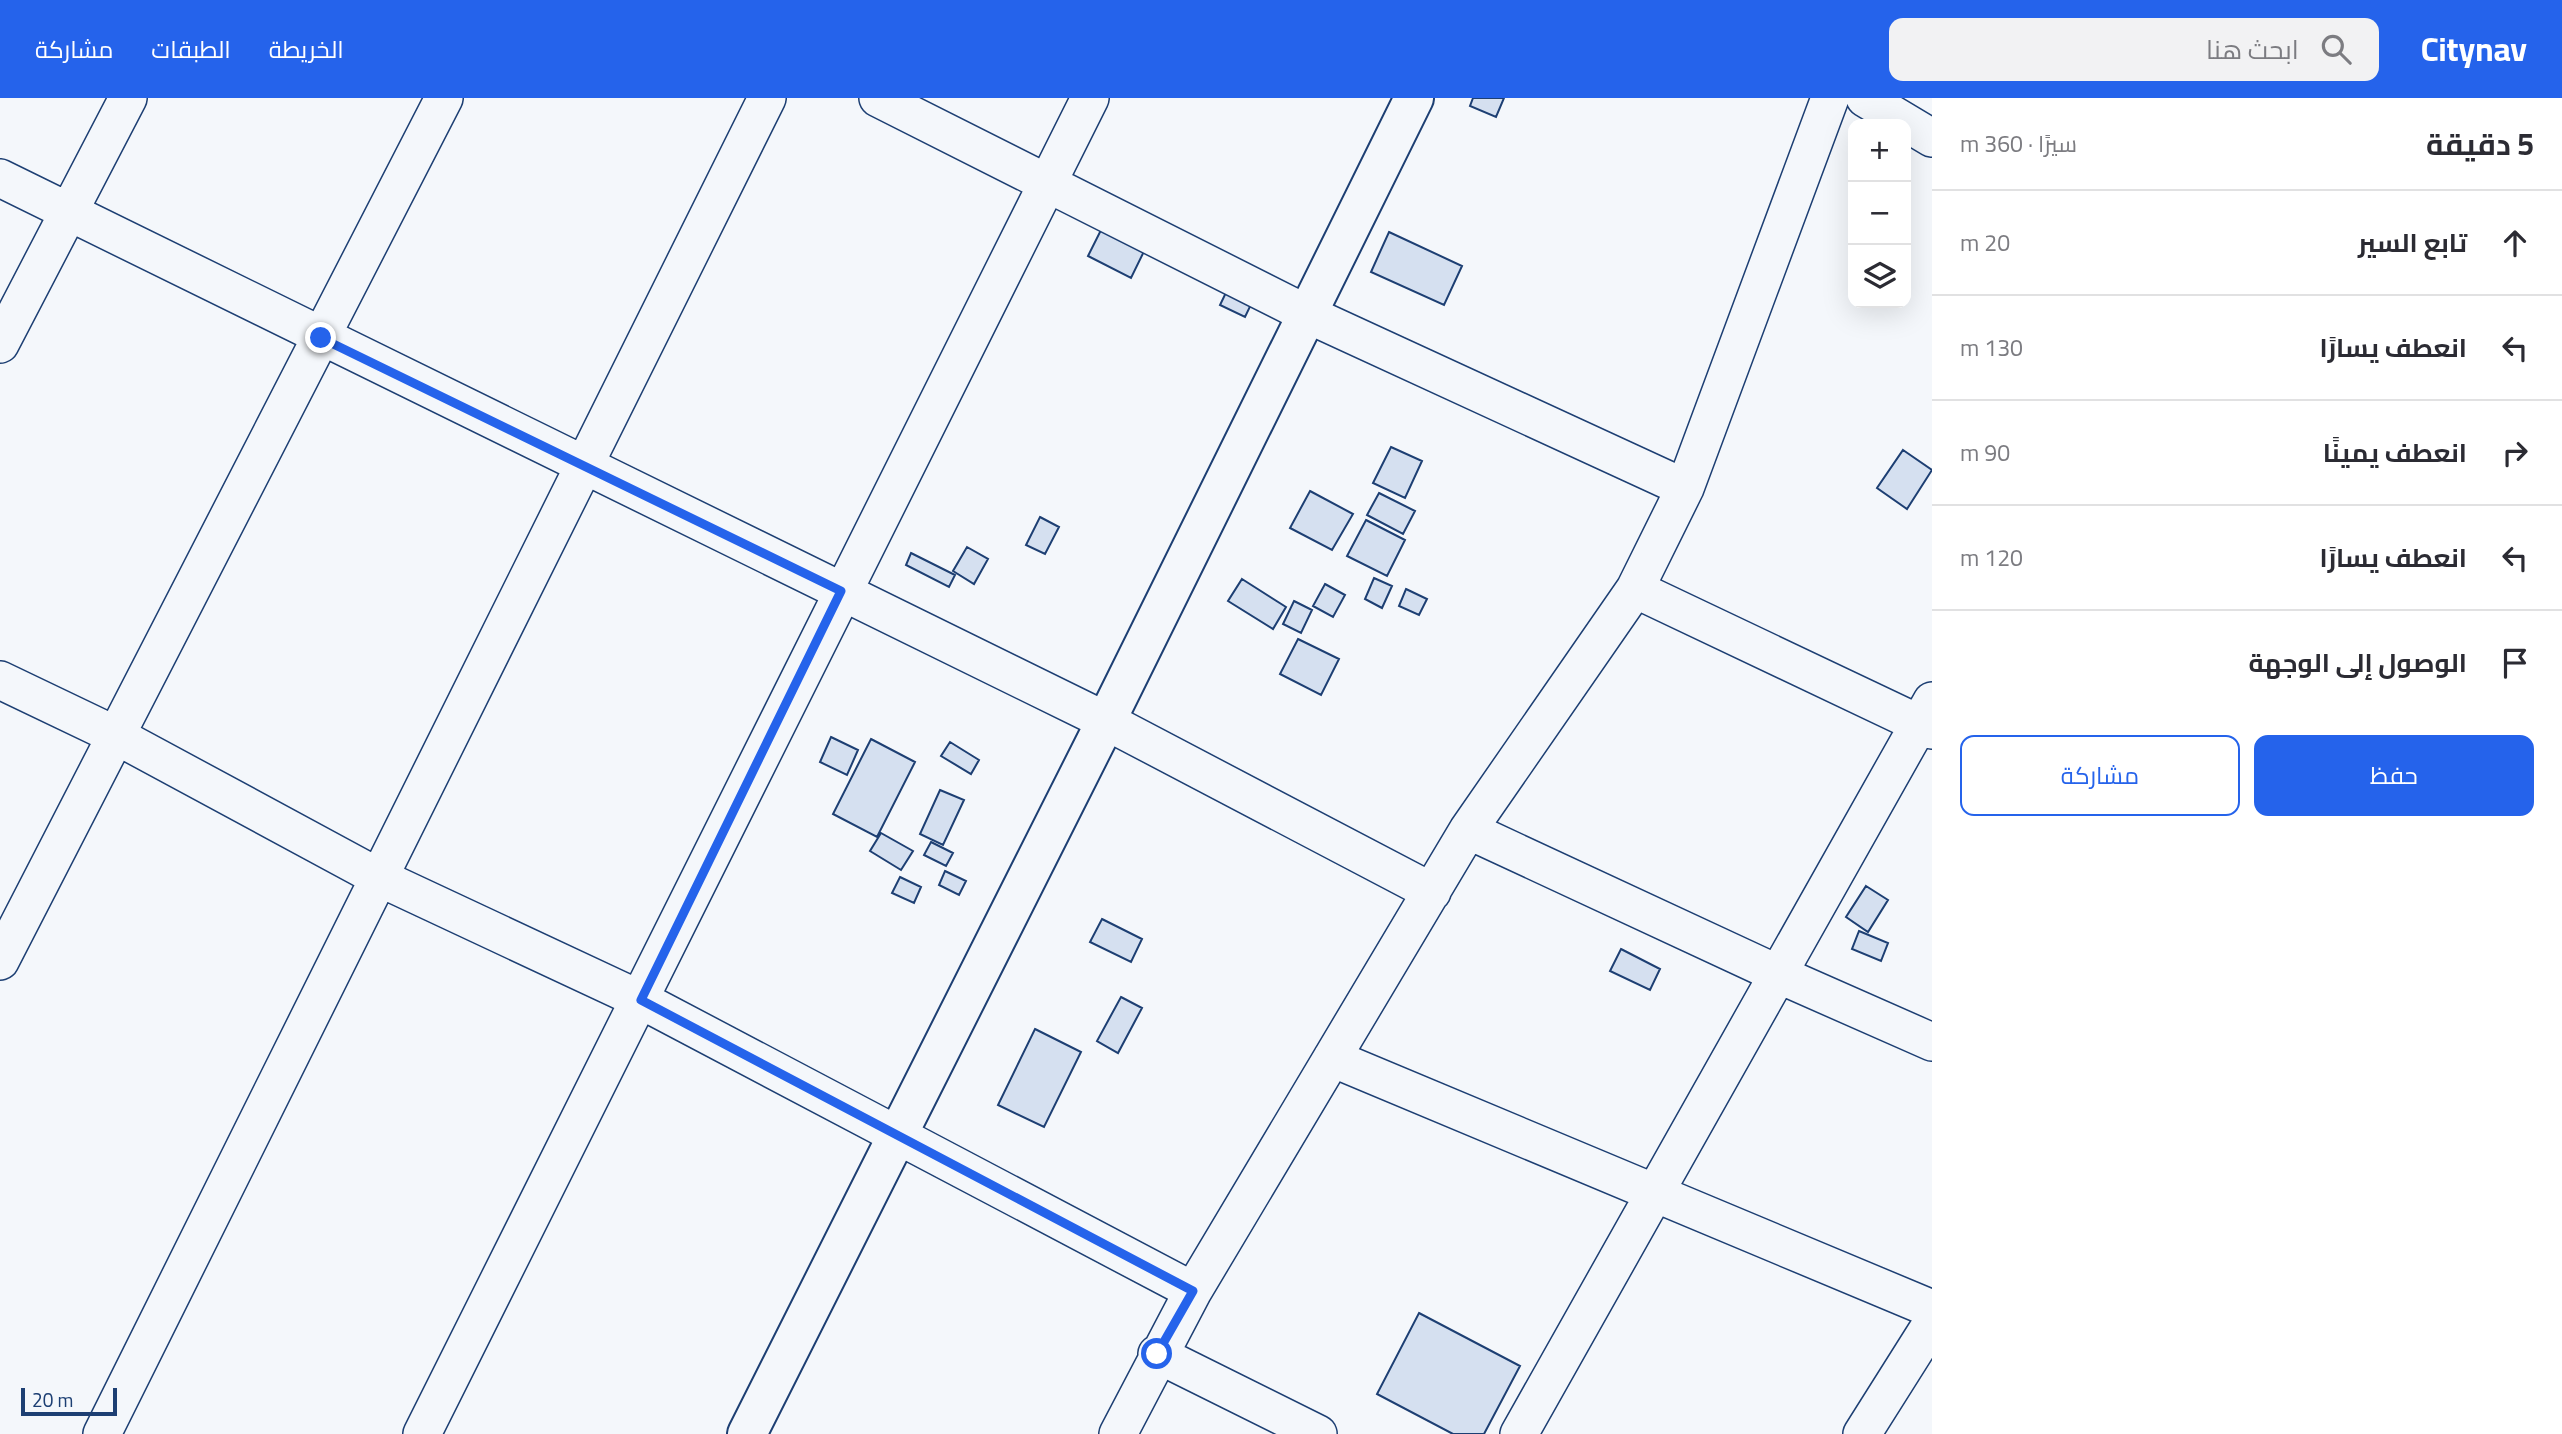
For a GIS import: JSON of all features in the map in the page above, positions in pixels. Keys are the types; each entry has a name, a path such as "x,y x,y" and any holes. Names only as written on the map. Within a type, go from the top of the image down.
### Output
{"highway":[{"path":"747,1434 895,1135 1106,721 1414,98"}],"street":[{"path":"0,344 128,98"},
{"path":"0,961 444,98"},
{"path":"102,1434 767,98"},
{"path":"878,98 1307,314 1685,488"},
{"path":"422,1434 641,1000 841,591 1090,98"},
{"path":"1118,1434 1157,1354 1193,1291 1468,830 1635,589 1685,488 1830,98"},
{"path":"1865,98 1932,138"},
{"path":"0,178 321,338 586,464 1106,721 1432,892"},
{"path":"1520,1434 1656,1191 1928,718 1635,589"},
{"path":"0,680 117,736 378,877 641,1000 1193,1291"},
{"path":"1468,830 1780,975 1932,1042"},
{"path":"1332,1058 1656,1191 1932,1309"},
{"path":"1862,1434 1932,1323"},
{"path":"1157,1354 1318,1434"}],"building":[{"path":"1473,98 1504,98 1496,117 1470,106"},
{"path":"1107,218 1150,239 1131,278 1088,256"},
{"path":"1389,232 1462,266 1444,305 1371,272"},
{"path":"1232,280 1257,292 1245,317 1220,305"},
{"path":"1391,447 1422,461 1405,498 1373,483"},
{"path":"1903,450 1932,470 1907,509 1877,488"},
{"path":"1310,491 1353,514 1332,550 1290,528"},
{"path":"1379,493 1415,511 1403,534 1367,515"},
{"path":"1040,517 1059,527 1045,554 1026,545"},
{"path":"1366,520 1405,540 1387,576 1347,556"},
{"path":"967,547 988,559 974,584 953,571"},
{"path":"911,553 955,575 949,587 906,565"},
{"path":"1374,578 1392,586 1382,608 1365,599"},
{"path":"1242,579 1286,607 1273,629 1228,601"},
{"path":"1325,584 1345,595 1333,617 1313,606"},
{"path":"1406,589 1427,599 1419,615 1399,606"},
{"path":"1294,601 1312,610 1301,633 1283,624"},
{"path":"1298,639 1339,659 1321,695 1280,674"},
{"path":"831,737 858,750 847,775 820,762"},
{"path":"871,739 915,762 877,837 833,814"},
{"path":"950,742 979,760 971,774 941,756"},
{"path":"940,790 964,800 943,845 920,834"},
{"path":"881,833 913,851 901,870 870,851"},
{"path":"931,842 953,853 946,866 924,855"},
{"path":"945,871 966,881 959,895 939,885"},
{"path":"900,877 921,887 914,903 892,893"},
{"path":"1866,886 1888,900 1868,932 1846,917"},
{"path":"1102,919 1142,939 1131,962 1090,942"},
{"path":"1859,931 1888,943 1881,961 1852,949"},
{"path":"1621,949 1660,969 1650,990 1610,971"},
{"path":"1121,997 1142,1008 1118,1053 1097,1041"},
{"path":"1035,1029 1081,1052 1044,1127 998,1105"},
{"path":"1419,1313 1520,1366 1484,1434 1453,1434 1377,1394"}],"route":[{"path":"321,338 586,464 691,519 841,591 641,1000 1193,1291 1157,1354"}]}
